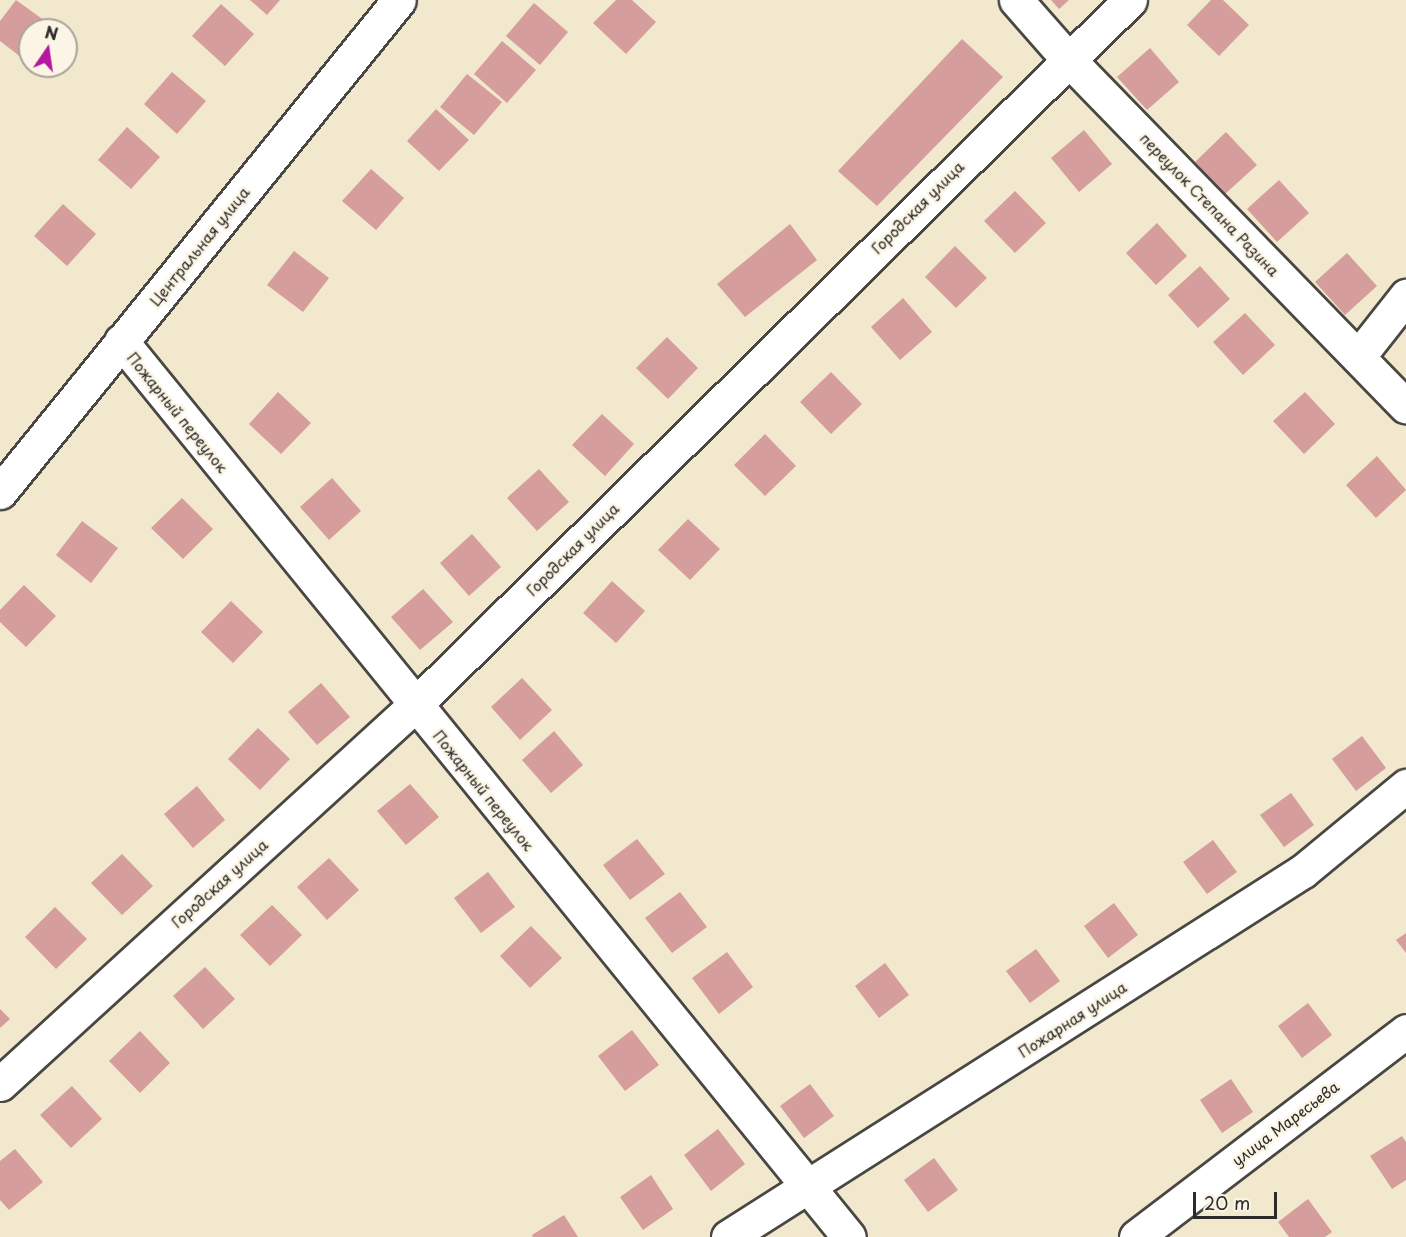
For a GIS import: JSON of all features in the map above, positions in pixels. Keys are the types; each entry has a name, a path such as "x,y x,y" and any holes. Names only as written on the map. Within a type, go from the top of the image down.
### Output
{"street":[{"name":"Центральная улица","path":"0,492 399,0"},
{"name":"переулок Степана Разина","path":"1016,0 1067,58 1406,406"},
{"name":"Городская улица","path":"0,1084 415,705 1067,58 1130,0"},
{"path":"1358,357 1406,296"},
{"name":"Пожарный переулок","path":"121,341 806,1189 849,1237"},
{"name":"Пожарная улица","path":"728,1237 1303,871 1406,786"},
{"name":"улица Маресьева","path":"1136,1237 1406,1031"}],"building":[{"path":"16,0 41,18 18,18 18,55 0,41 0,21"},
{"path":"250,0 280,0 267,15"},
{"path":"616,0 632,0 656,22 626,54 593,23"},
{"path":"1051,0 1069,0 1059,9"},
{"path":"1211,0 1223,0 1249,25 1219,56 1187,25"},
{"path":"534,3 568,32 540,65 506,36"},
{"path":"221,4 254,34 225,66 192,36"},
{"path":"962,39 1003,77 877,206 838,171"},
{"path":"502,41 536,70 507,103 474,74"},
{"path":"1150,48 1179,82 1147,110 1117,77"},
{"path":"172,72 206,101 177,134 144,104"},
{"path":"467,74 502,102 474,135 440,107"},
{"path":"436,109 469,140 439,171 407,141"},
{"path":"127,127 160,157 131,189 98,160"},
{"path":"1084,130 1112,164 1079,192 1051,158"},
{"path":"1226,132 1257,165 1225,194 1195,162"},
{"path":"371,169 404,198 376,230 342,201"},
{"path":"1279,180 1309,213 1277,242 1247,209"},
{"path":"1015,191 1046,223 1015,253 984,221"},
{"path":"63,204 96,234 67,266 34,236"},
{"path":"1157,223 1187,256 1156,285 1126,253"},
{"path":"790,224 817,260 745,317 717,284"},
{"path":"955,246 987,278 956,308 925,277"},
{"path":"294,251 329,278 303,312 267,285"},
{"path":"1347,253 1377,286 1345,315 1315,282"},
{"path":"1200,266 1230,299 1198,328 1168,295"},
{"path":"903,298 932,332 900,360 871,327"},
{"path":"1245,313 1275,345 1243,375 1213,342"},
{"path":"667,337 698,368 668,399 636,368"},
{"path":"831,372 862,404 831,434 800,402"},
{"path":"278,392 311,423 281,454 249,424"},
{"path":"1305,392 1335,424 1304,454 1273,421"},
{"path":"602,414 634,444 605,476 572,445"},
{"path":"765,434 796,466 765,496 734,465"},
{"path":"1377,456 1406,490 1376,518 1346,485"},
{"path":"539,469 569,502 537,531 507,498"},
{"path":"332,478 361,511 329,540 300,507"},
{"path":"182,498 213,529 183,559 151,528"},
{"path":"688,519 720,549 690,580 658,550"},
{"path":"82,521 118,548 91,583 56,555"},
{"path":"472,534 501,567 469,596 440,563"},
{"path":"612,581 645,611 616,643 583,613"},
{"path":"24,585 56,616 26,647 0,622 0,610"},
{"path":"423,589 453,622 420,650 391,617"},
{"path":"231,601 263,632 233,663 201,632"},
{"path":"522,678 552,710 520,740 491,707"},
{"path":"321,683 350,717 317,745 288,712"},
{"path":"258,728 290,759 260,790 228,759"},
{"path":"554,731 583,765 551,793 522,760"},
{"path":"1362,736 1386,768 1356,791 1332,759"},
{"path":"410,784 439,817 406,845 377,811"},
{"path":"197,786 225,820 193,848 164,814"},
{"path":"1291,793 1314,825 1284,847 1260,815"},
{"path":"637,839 665,874 630,900 603,865"},
{"path":"1213,840 1237,872 1207,894 1183,862"},
{"path":"122,854 153,886 122,915 91,883"},
{"path":"329,858 359,890 327,920 297,887"},
{"path":"488,872 515,907 481,933 454,898"},
{"path":"680,892 707,927 672,953 645,918"},
{"path":"1114,903 1138,935 1108,958 1084,926"},
{"path":"272,905 302,935 270,966 240,935"},
{"path":"55,907 87,939 56,969 25,937"},
{"path":"531,926 562,958 530,988 500,956"},
{"path":"1406,933 1406,953 1396,940"},
{"path":"1036,949 1060,981 1030,1003 1006,971"},
{"path":"727,952 753,987 719,1014 692,978"},
{"path":"885,963 909,995 879,1018 855,986"},
{"path":"205,967 235,999 203,1029 173,996"},
{"path":"1308,1003 1332,1035 1302,1058 1278,1026"},
{"path":"0,1009 10,1019 0,1028"},
{"path":"632,1030 659,1065 625,1091 598,1056"},
{"path":"140,1031 170,1063 140,1093 109,1061"},
{"path":"1231,1079 1253,1112 1222,1133 1200,1100"},
{"path":"810,1084 834,1116 804,1138 780,1106"},
{"path":"72,1086 102,1119 71,1148 40,1115"},
{"path":"718,1129 745,1164 711,1191 684,1155"},
{"path":"1402,1136 1406,1142 1406,1180 1392,1189 1370,1156"},
{"path":"15,1149 43,1182 9,1210 0,1200 0,1161"},
{"path":"934,1158 958,1190 928,1212 904,1180"},
{"path":"651,1175 673,1209 643,1230 620,1197"},
{"path":"1308,1199 1332,1232 1325,1237 1289,1237 1278,1222"},
{"path":"564,1215 578,1237 533,1237 532,1235"}]}
